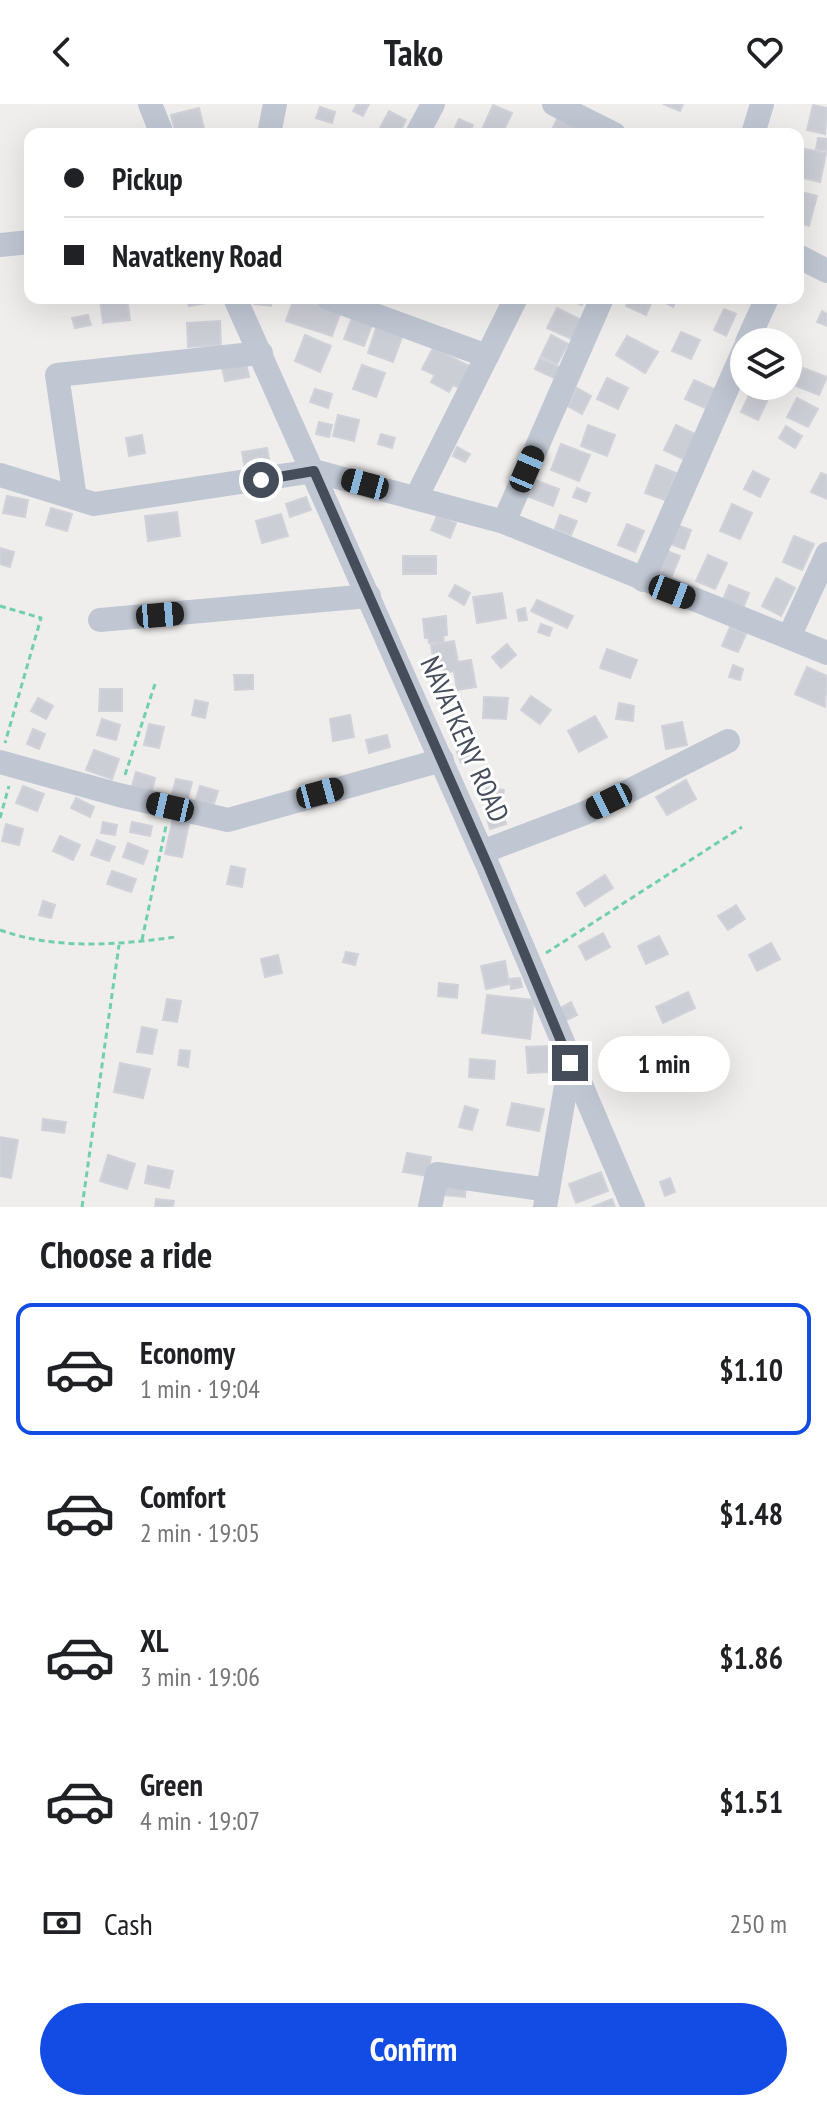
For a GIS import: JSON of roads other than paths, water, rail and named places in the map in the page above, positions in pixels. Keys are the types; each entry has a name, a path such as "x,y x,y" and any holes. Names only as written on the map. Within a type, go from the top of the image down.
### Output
{"street":[{"path":"150,104 160,128"},
{"path":"270,128 275,104"},
{"path":"420,128 433,104"},
{"path":"554,104 596,128"},
{"path":"755,128 762,104"},
{"path":"0,245 24,243"},
{"path":"804,259 827,271"},
{"name":"NAVATKENY ROAD","path":"238,304 442,760 633,1207"},
{"path":"344,304 487,356"},
{"path":"416,498 513,304"},
{"path":"504,522 599,304"},
{"path":"753,328 764,304"},
{"path":"75,498 57,375 261,353"},
{"path":"643,580 730,382"},
{"path":"0,475 94,504 314,471 504,522 827,653"},
{"path":"789,637 827,554"},
{"path":"100,620 369,596"},
{"path":"482,852 585,813 728,741"},
{"path":"8,764 119,795 228,820 442,760"},
{"path":"430,1207 437,1174 547,1198 570,1063"}]}
